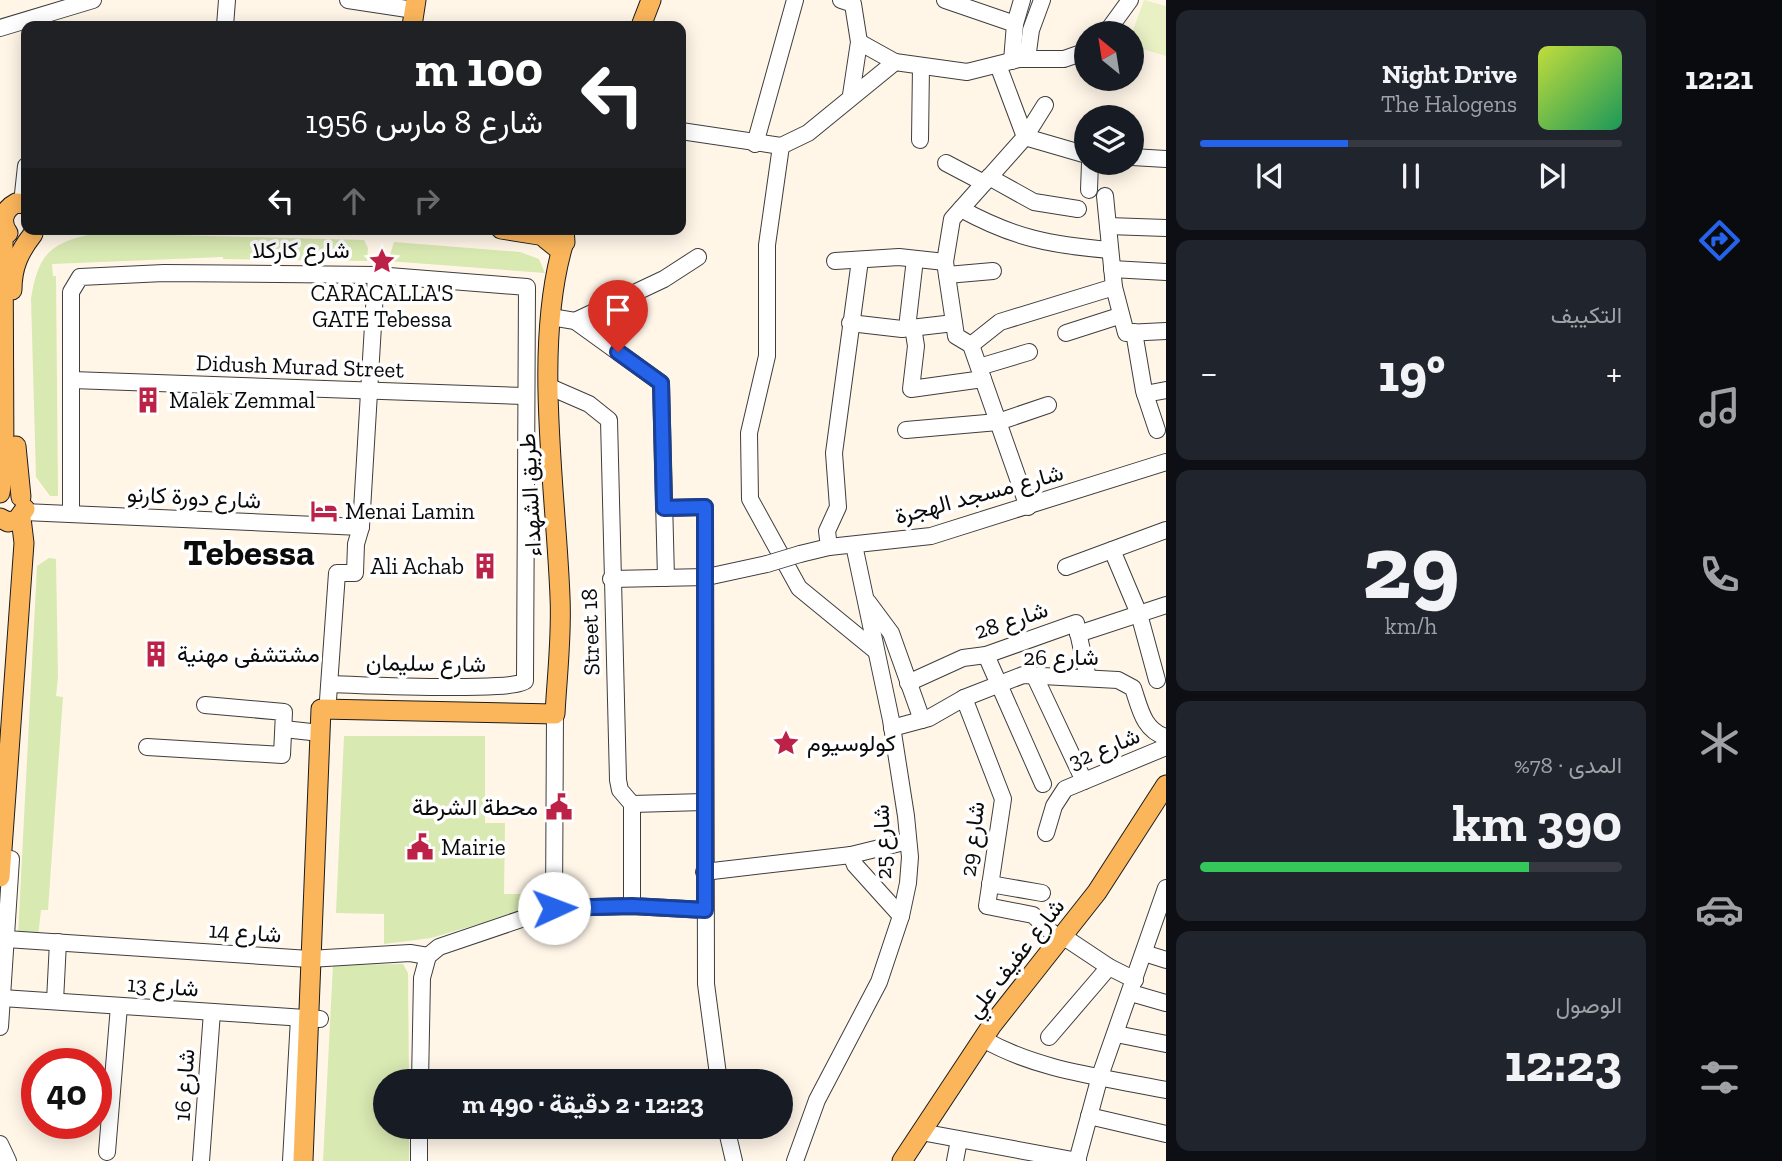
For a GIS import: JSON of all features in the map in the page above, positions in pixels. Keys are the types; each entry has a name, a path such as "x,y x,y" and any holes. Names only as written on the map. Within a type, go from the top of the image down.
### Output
{"main road":[{"path":"643,21 651,0"},
{"path":"10,208 12,236 23,239 30,235"},
{"path":"0,718 12,548 12,493 0,495 4,465 10,208"},
{"path":"0,877 23,543 10,516 16,464 12,273 22,248 33,235"},
{"name":"طريق الشهداء","path":"555,714 560,596 550,387 551,317 558,236"},
{"path":"328,700 555,714"},
{"path":"315,959 320,733 328,700"},
{"path":"303,1161 328,700"},
{"name":"شارع عفيف علي","path":"902,1161 983,1039 1063,939 1166,785"},
{"path":"309,1018 314,1161"}],"street":[{"path":"26,21 93,0"},
{"path":"225,21 227,0"},
{"path":"348,0 414,12"},
{"path":"755,144 795,0"},
{"path":"945,0 1015,24"},
{"path":"1022,0 1015,24 1012,62 1025,137"},
{"path":"1012,62 1031,30 1042,0"},
{"path":"1114,21 1129,0"},
{"path":"849,1 859,42 851,95"},
{"path":"0,29 21,22"},
{"path":"859,42 895,62 967,72 1012,62 1064,59 1074,56"},
{"path":"686,132 781,146 808,133 851,95 895,62"},
{"path":"920,140 921,66"},
{"path":"1028,507 971,345 956,337 946,269 952,219 1025,137 1045,105"},
{"path":"1025,137 1074,151"},
{"path":"781,146 767,245 766,356 749,433 750,499 799,589 876,652"},
{"path":"1144,158 1166,159"},
{"path":"946,163 1034,202 1078,209"},
{"path":"1088,190 1089,175"},
{"path":"10,208 21,179"},
{"path":"1105,196 1114,287 1119,316 1126,332 1166,331"},
{"path":"961,208 1000,229 1056,246 1110,250"},
{"path":"1108,226 1166,228"},
{"path":"575,321 664,279 698,257"},
{"path":"915,259 910,328 916,346 911,389 981,373 1029,352"},
{"path":"835,261 915,259 946,269 993,271"},
{"path":"829,547 827,531 838,507 834,453 860,260"},
{"path":"1112,269 1166,272"},
{"name":"شارع كاركلا","path":"72,380 71,292 75,281 90,275 376,275 527,287 525,396"},
{"path":"328,700 337,573 355,573 361,527 376,275"},
{"path":"971,345 1000,322 1114,287"},
{"path":"1066,333 1119,316"},
{"path":"551,317 575,321 661,383 666,578"},
{"path":"850,323 910,328 954,323"},
{"path":"1134,332 1145,394 1156,430"},
{"path":"71,514 72,380"},
{"name":"Didush Murad Street","path":"72,380 525,396"},
{"name":"Street 18","path":"550,387 589,404 609,420 618,780 620,790 632,804 632,906"},
{"path":"1145,394 1166,390"},
{"name":"شارع سليمان","path":"328,700 522,684 526,678 528,584 525,396"},
{"path":"906,430 998,422 1048,405"},
{"name":"شارع مسجد الهجرة","path":"611,579 707,577 829,547 932,536 1166,462"},
{"path":"664,508 705,507 706,984 717,1069"},
{"name":"شارع دورة كارنو","path":"10,516 71,514 361,527"},
{"path":"0,1027 31,542 31,525 10,516"},
{"path":"1066,567 1166,530"},
{"name":"شارع 25","path":"795,1161 817,1100 879,982 901,916 908,883 908,841 892,728 854,545"},
{"path":"1112,550 1162,676 1137,699"},
{"path":"865,598 891,633 922,720"},
{"path":"1078,634 1166,604"},
{"name":"شارع 28","path":"908,683 962,658 986,655 1076,623 1088,678"},
{"path":"986,655 1044,783"},
{"name":"شارع 26","path":"892,728 922,720 964,698 1023,676 1088,678 1118,680 1133,688 1145,722 1157,734 1166,737"},
{"path":"1035,677 1084,781"},
{"name":"شارع 29","path":"964,698 1003,799 987,906 1033,915 1042,927 1063,939"},
{"path":"146,747 282,755 285,712 205,705"},
{"name":"طريق الشهداء","path":"554,908 555,714"},
{"path":"284,729 320,733"},
{"name":"شارع 32","path":"1046,833 1054,806 1065,789 1166,747"},
{"path":"632,804 705,802"},
{"path":"704,872 851,855 908,841"},
{"path":"851,855 855,865 901,916"},
{"path":"990,884 1042,893"},
{"path":"921,1132 1077,1161 1100,1076 1162,910 1166,888"},
{"path":"420,1069 422,978 428,957 454,940 554,908 632,906 705,910"},
{"name":"شارع 14","path":"6,939 315,959 410,953 428,957"},
{"path":"1063,939 1109,967 1133,986 1166,1003"},
{"path":"55,1001 58,943"},
{"path":"1144,953 1166,960"},
{"path":"1049,1037 1109,967"},
{"name":"شارع 13","path":"2,998 309,1018"},
{"path":"107,1152 119,1006"},
{"name":"شارع 16","path":"201,1161 212,1012"},
{"path":"290,1161 309,1018"},
{"path":"1116,1034 1166,1044"},
{"path":"983,1039 1024,1060 1166,1090"},
{"path":"1089,1116 1166,1134"},
{"path":"419,1139 419,1161"},
{"path":"729,1139 734,1161"},
{"path":"955,1161 959,1140"},
{"path":"0,1144 8,1161"}],"green space":[{"path":"1144,0 1166,6 1166,56 1144,50 1144,21 1136,21"},
{"path":"173,235 364,240 368,248 367,261 223,257 52,264 53,276 56,276 58,496 50,496 36,477 31,299 43,260 58,245 82,236"},
{"path":"394,242 520,252 539,259 545,273 388,261"},
{"path":"49,558 56,559 56,696 63,697 48,910 41,910 38,937 18,935 37,566"},
{"path":"344,736 485,736 485,823 505,823 504,894 545,894 531,909 431,938 384,944 384,914 336,913"},
{"path":"403,964 408,973 409,1069 373,1069 373,1139 409,1139 409,1161 323,1161 333,965"}],"place":[{"name":"CARACALLA'S GATE Tebessa","path":"382,261"},
{"name":"Malek Zemmal","path":"148,400"},
{"name":"Menai Lamin","path":"324,511"},
{"name":"Ali Achab","path":"485,566"},
{"name":"مشتشفى مهنية","path":"156,654"},
{"name":"كولوسيوم","path":"786,743"},
{"name":"محطة الشرطة","path":"559,807"},
{"name":"Mairie","path":"420,847"}],"district":[{"name":"Tebessa","path":"249,552"}],"route":[{"path":"554,908 632,906 705,910 705,507 664,508 661,383 618,352"}]}
